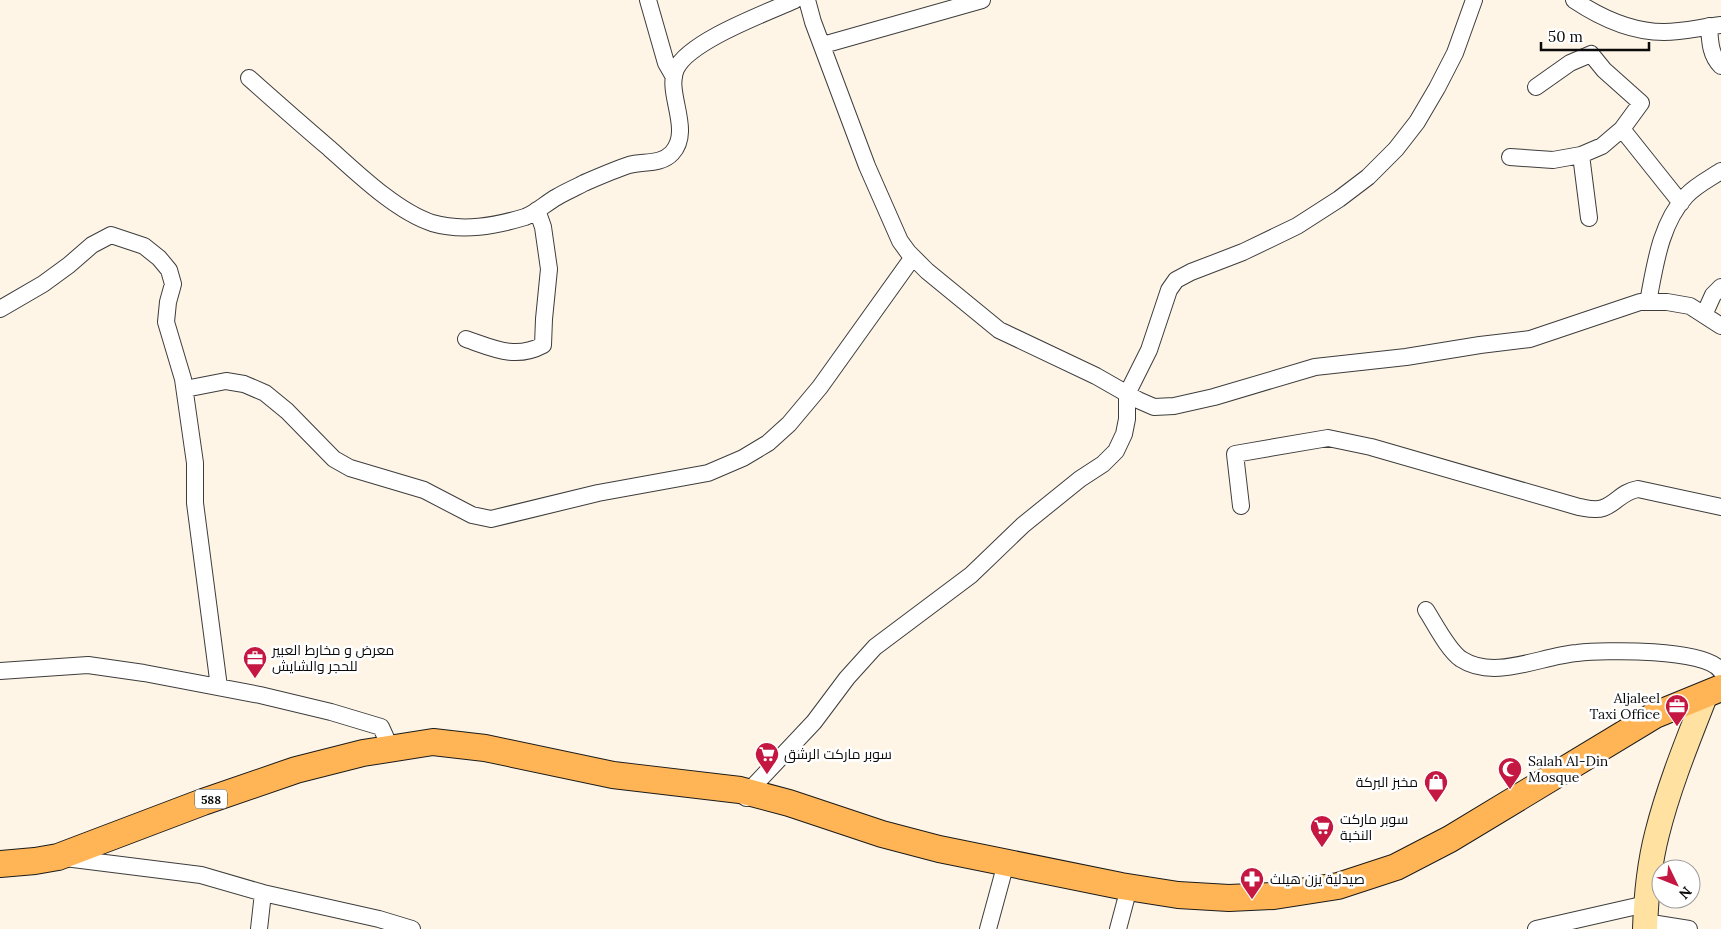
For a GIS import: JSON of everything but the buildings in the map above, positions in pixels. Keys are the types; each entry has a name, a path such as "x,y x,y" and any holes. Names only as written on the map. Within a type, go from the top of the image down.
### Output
{"main road":[{"path":"390,748 492,763 640,790 718,799 746,798 775,812 928,858 1178,895 1229,898 1274,896 1338,886 1396,867 1450,839 1655,714 1713,691"},
{"path":"1004,869 1035,883 1192,908 1280,908 1324,902 1363,891 1406,874 1458,846 1594,766 1713,691"},
{"name":"588","path":"0,864 58,857 203,802 296,770 390,748"}],"street":[{"path":"648,0 666,63 674,77"},
{"path":"249,78 364,179 406,210 431,222 455,227 478,227 528,216 585,182 630,165 665,159 672,154 680,137 680,121 674,93 674,77 676,69 682,61 690,52 731,28 795,0"},
{"path":"808,0 813,22 867,166 900,241 913,257 927,271 999,330 1088,372 1154,407 1174,406 1315,367 1406,357 1530,339 1640,302 1667,302 1690,306 1721,326"},
{"path":"823,45 982,0"},
{"path":"746,798 814,722 847,678 875,646 971,575 1023,525 1080,479 1103,464 1116,451 1124,434 1127,419 1127,394 1149,350 1169,290 1176,280 1191,272 1243,252 1297,226 1339,199 1368,177 1396,149 1417,122 1442,79 1455,53 1474,0"},
{"path":"1574,0 1604,17 1632,29 1662,32 1715,25 1710,45 1716,61 1721,66"},
{"path":"1510,157 1553,160 1580,155 1602,146 1622,129 1641,103 1604,70 1591,54 1570,63 1536,88"},
{"path":"1622,129 1681,203"},
{"path":"1580,155 1589,218"},
{"path":"1648,302 1663,236 1672,214 1686,196 1700,184 1721,171"},
{"path":"466,339 501,351 523,353 543,345 549,269 543,227 537,210"},
{"path":"0,309 43,284 69,266 92,244 111,235 144,246 159,258 169,270 173,284 168,302 166,322 183,379 195,463 195,503 219,688"},
{"path":"184,389 226,381 244,384 265,393 287,410 334,459 350,468 424,490 472,515 491,519 598,493 708,473 751,453 768,442 789,424 820,387 913,257"},
{"path":"1704,315 1713,295 1721,287"},
{"path":"1241,506 1235,454 1328,438 1371,447 1579,507 1603,508 1629,490 1638,489 1721,507"},
{"path":"1426,610 1454,653 1462,660 1487,668 1503,669 1576,653 1616,652 1682,654 1711,662 1721,671"},
{"path":"0,670 88,665 144,673 331,712 381,727 390,748"},
{"path":"1645,918 1659,827 1670,789 1713,691"},
{"path":"58,857 202,875 263,893 379,919 412,929"},
{"path":"988,929 1004,869"},
{"path":"259,929 263,893"},
{"path":"1118,929 1126,899"},
{"path":"1536,929 1645,918 1688,929"}],"place":[{"name":"معرض و مخارط العبير للحجر والشايش","path":"255,679"},
{"name":"Aljaleel Taxi Office","path":"1677,727"},
{"name":"سوبر ماركت الرشق","path":"767,775"},
{"name":"Salah Al-Din Mosque","path":"1510,790"},
{"name":"مخبز البركة","path":"1436,803"},
{"name":"سوبر ماركت النخبة","path":"1322,848"},
{"name":"صيدلية يزن هيلث","path":"1252,900"}]}
